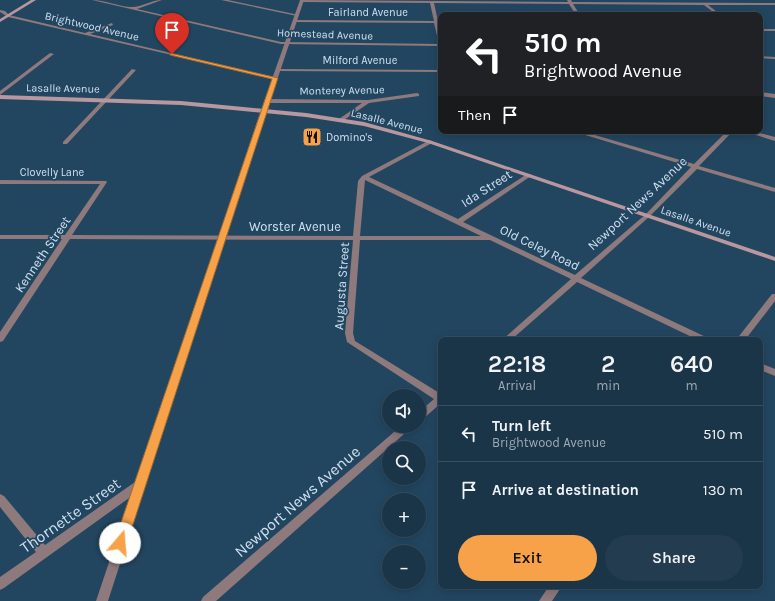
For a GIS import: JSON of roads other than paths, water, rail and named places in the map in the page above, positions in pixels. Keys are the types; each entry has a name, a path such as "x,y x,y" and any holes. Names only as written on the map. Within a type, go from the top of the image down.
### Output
{"main road":[{"path":"0,21 34,0"},
{"path":"1,12 11,8"},
{"name":"Lasalle Avenue","path":"0,97 106,99 181,103 264,110 341,120 389,130 430,142 775,259"}],"street":[{"name":"Homestead Avenue","path":"94,0 287,44 438,44"},
{"path":"132,9 160,0"},
{"path":"223,0 297,15"},
{"path":"700,0 715,12"},
{"path":"102,601 139,485 267,101 302,1 775,4"},
{"path":"432,1 438,31"},
{"path":"570,2 576,12"},
{"path":"1,12 8,16"},
{"name":"Brightwood Avenue","path":"8,16 275,78"},
{"name":"Fairland Avenue","path":"294,21 436,22"},
{"path":"84,34 112,24"},
{"path":"763,30 775,30"},
{"path":"0,93 52,54"},
{"path":"763,56 775,58"},
{"path":"65,143 134,70"},
{"name":"Milford Avenue","path":"278,70 438,71"},
{"path":"763,94 775,96"},
{"name":"Monterey Avenue","path":"267,101 368,102 417,95"},
{"path":"341,120 368,102"},
{"path":"585,134 775,190"},
{"name":"Newport News Avenue","path":"509,337 648,215 697,167 727,134"},
{"path":"757,134 775,139"},
{"path":"364,177 430,142"},
{"name":"Ida Street","path":"458,222 528,175"},
{"name":"Old Celey Road","path":"364,177 699,337"},
{"name":"Augusta Street","path":"364,177 361,181 349,333 351,342 438,396"},
{"name":"Clovelly Lane","path":"0,182 104,182"},
{"name":"Kenneth Street","path":"0,339 104,182"},
{"name":"Worster Avenue","path":"0,237 493,238"},
{"path":"742,337 775,296"},
{"path":"763,367 775,373"},
{"path":"426,411 438,401"},
{"name":"Newport News Avenue","path":"207,601 400,433"},
{"name":"Thornette Street","path":"0,584 139,485"},
{"path":"0,499 44,553"},
{"path":"545,601 554,589"}],"place":[{"name":"Domino's","path":"312,137"}]}
